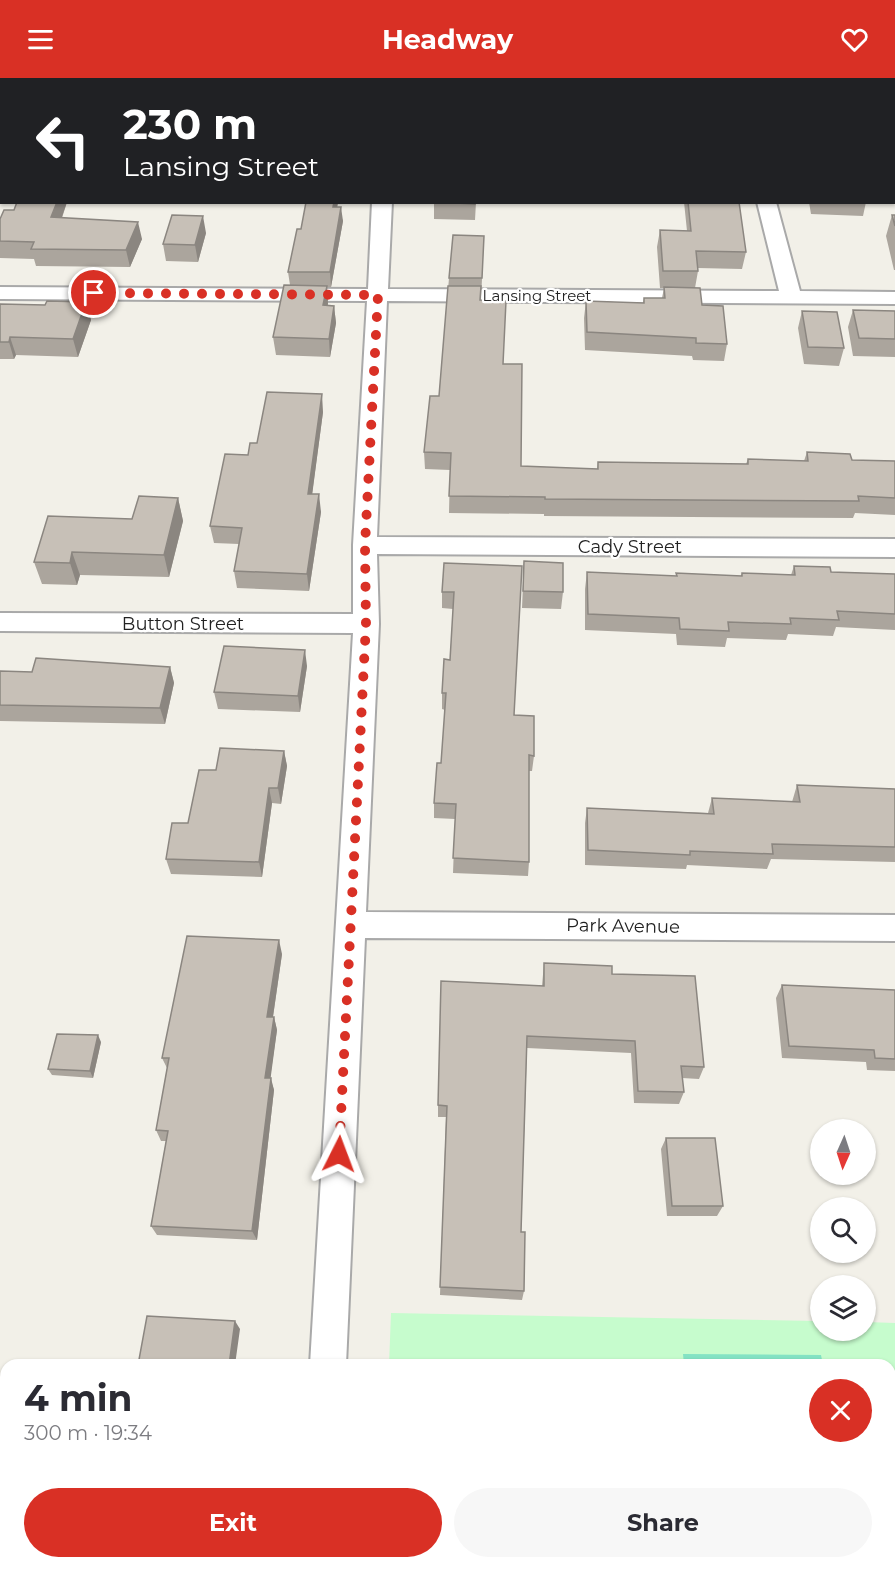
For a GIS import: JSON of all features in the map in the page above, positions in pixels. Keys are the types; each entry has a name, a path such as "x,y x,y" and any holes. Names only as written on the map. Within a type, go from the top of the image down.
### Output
{"street":[{"path":"328,1359 366,624 365,545 382,204"},
{"path":"767,204 791,297"},
{"name":"Lansing Street","path":"0,293 895,298"},
{"name":"Cady Street","path":"365,545 895,548"},
{"name":"Button Street","path":"0,622 366,624"},
{"name":"Park Avenue","path":"351,925 895,928"}],"green space":[{"path":"391,1313 810,1321 810,1341 876,1341 876,1322 895,1323 895,1359 389,1359"},
{"path":"683,1354 821,1355 822,1359 683,1359"}],"building":[{"path":"16,204 56,204 51,217 138,222 126,250 31,249 34,242 0,241 0,219 4,210 14,210"},
{"path":"306,204 334,204 333,207 341,207 330,272 288,272 297,229 301,229"},
{"path":"688,204 739,204 746,252 696,251 698,271 663,271 660,230 691,231"},
{"path":"172,215 203,216 195,245 163,244"},
{"path":"453,235 484,236 482,278 449,278"},
{"path":"284,285 327,286 323,305 334,306 329,339 273,337"},
{"path":"448,286 481,286 480,300 506,301 503,364 522,364 521,466 598,469 598,462 748,464 748,459 808,461 807,452 850,454 852,460 895,461 895,498 858,496 859,501 545,499 545,497 449,496 451,453 424,452 430,396 439,396"},
{"path":"664,287 700,288 702,305 723,306 727,344 696,343 696,338 587,332 586,301 644,303 644,298 665,298"},
{"path":"47,301 86,302 73,339 10,337 9,342 0,342 0,304 45,305"},
{"path":"853,310 895,311 895,339 859,338"},
{"path":"802,311 837,312 844,348 808,347"},
{"path":"267,392 322,394 308,494 319,494 307,574 234,571 242,528 210,526 225,454 248,455 250,443 257,443"},
{"path":"139,496 178,498 164,555 72,552 70,563 34,562 48,516 132,519"},
{"path":"524,561 563,563 563,592 523,591"},
{"path":"444,563 522,566 514,715 534,716 534,756 529,755 529,862 453,858 456,804 434,803 437,763 441,763 446,693 442,693 444,659 450,660 454,592 442,592"},
{"path":"794,566 830,567 831,572 895,574 895,614 837,611 839,620 790,618 791,624 728,622 729,631 680,629 679,618 588,614 587,572 677,576 676,573 742,576 742,573 795,575"},
{"path":"224,646 305,650 298,696 214,692"},
{"path":"36,658 170,667 160,708 0,705 0,671 32,672"},
{"path":"220,748 284,751 278,788 269,788 259,862 166,859 172,823 188,823 199,770 216,770"},
{"path":"797,785 895,789 895,847 772,844 773,854 690,851 690,855 588,850 587,808 714,814 712,798 800,802"},
{"path":"187,936 279,940 267,1017 274,1017 265,1078 271,1078 252,1231 151,1226 168,1131 156,1130 169,1058 162,1058"},
{"path":"544,963 612,966 612,974 695,976 704,1067 681,1066 684,1092 638,1091 635,1041 527,1036 521,1232 525,1232 524,1291 440,1287 447,1106 438,1105 441,981 544,986"},
{"path":"782,985 895,990 895,1059 875,1058 874,1050 789,1046"},
{"path":"57,1034 98,1035 90,1071 48,1069"},
{"path":"666,1138 715,1138 723,1206 672,1206"},
{"path":"147,1316 235,1321 230,1359 139,1359"}],"route":[{"path":"94,293 378,295 365,545 366,624 339,1154"}]}
